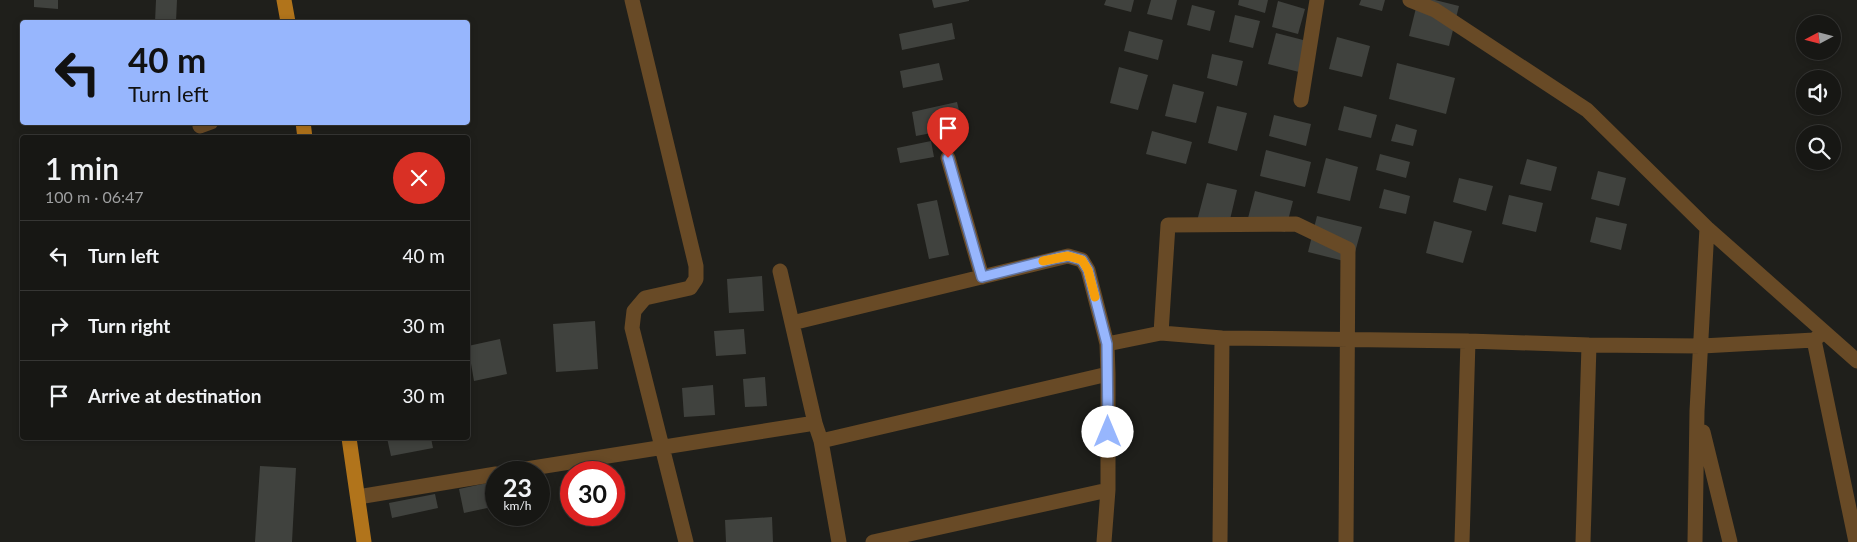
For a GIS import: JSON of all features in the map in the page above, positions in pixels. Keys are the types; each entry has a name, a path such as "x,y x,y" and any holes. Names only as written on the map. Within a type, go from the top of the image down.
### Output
{"main road":[{"path":"284,0 288,20"},
{"path":"349,440 364,542"}],"street":[{"path":"632,0 696,266 696,279 690,288 644,298 634,310 632,328 686,542"},
{"path":"1301,100 1317,0"},
{"path":"1410,0 1435,10 1587,110 1819,336 1857,361"},
{"path":"948,158 982,277"},
{"path":"1161,332 1168,225 1296,224 1348,249 1346,542"},
{"path":"1695,542 1697,411 1707,228"},
{"path":"792,323 1057,258 1068,256 1082,260 1088,270 1107,344 1108,490 1104,542"},
{"path":"780,271 815,423 821,441 839,542"},
{"path":"1107,344 1161,332 1222,338 1702,346 1819,336"},
{"path":"1819,336 1856,542"},
{"path":"1220,542 1222,338"},
{"path":"1462,542 1468,341"},
{"path":"1583,542 1589,345"},
{"path":"821,441 1108,374"},
{"path":"1697,411 1730,542"},
{"path":"550,465 815,423"},
{"path":"358,497 485,476"},
{"path":"873,542 1108,490"}],"building":[{"path":"34,0 58,0 58,9 34,7"},
{"path":"156,0 177,0 176,20 155,20"},
{"path":"932,0 969,0 969,1 934,8"},
{"path":"1106,0 1134,0 1131,12 1104,5"},
{"path":"1151,0 1177,0 1172,20 1147,14"},
{"path":"1239,0 1268,0 1265,13 1238,5"},
{"path":"1361,0 1385,0 1382,11 1359,5"},
{"path":"1418,0 1435,0 1459,6 1449,46 1409,36"},
{"path":"1278,1 1305,9 1298,34 1272,27"},
{"path":"1192,5 1215,11 1210,31 1187,25"},
{"path":"1235,15 1260,21 1253,48 1229,42"},
{"path":"952,23 955,39 902,50 899,34"},
{"path":"1129,31 1163,40 1158,60 1124,51"},
{"path":"1276,33 1307,41 1299,72 1268,64"},
{"path":"1337,37 1370,46 1362,77 1329,69"},
{"path":"1212,54 1243,61 1237,86 1207,78"},
{"path":"939,63 943,80 903,88 900,71"},
{"path":"1397,63 1455,78 1446,114 1389,99"},
{"path":"1119,67 1148,75 1138,110 1110,103"},
{"path":"1173,84 1204,92 1196,123 1165,116"},
{"path":"957,102 963,127 916,136 912,112"},
{"path":"1217,106 1247,113 1237,151 1208,143"},
{"path":"1344,106 1377,115 1371,138 1338,130"},
{"path":"1274,115 1311,124 1306,146 1269,136"},
{"path":"1396,124 1417,130 1413,146 1391,141"},
{"path":"1152,131 1192,142 1186,164 1146,154"},
{"path":"931,141 934,157 900,163 897,148"},
{"path":"1266,150 1311,162 1305,187 1260,176"},
{"path":"1380,154 1410,162 1406,178 1376,170"},
{"path":"1326,158 1358,167 1350,201 1317,193"},
{"path":"1527,159 1557,167 1551,191 1520,184"},
{"path":"1598,171 1626,178 1619,206 1591,199"},
{"path":"1459,178 1493,186 1486,211 1453,202"},
{"path":"1207,183 1237,190 1228,228 1197,221"},
{"path":"1384,189 1410,196 1406,214 1379,208"},
{"path":"1255,191 1293,201 1285,232 1247,222"},
{"path":"1509,195 1543,203 1536,232 1502,224"},
{"path":"937,200 949,255 929,259 917,204"},
{"path":"1317,216 1362,227 1352,263 1308,252"},
{"path":"1596,217 1627,224 1621,250 1590,242"},
{"path":"1434,221 1472,231 1463,263 1426,253"},
{"path":"762,276 764,311 729,313 727,279"},
{"path":"595,321 598,369 556,372 553,324"},
{"path":"744,329 746,354 716,356 714,331"},
{"path":"500,339 507,374 474,381 470,346"},
{"path":"765,377 767,406 745,407 743,379"},
{"path":"713,385 715,415 684,417 682,388"},
{"path":"387,440 431,440 433,448 391,456"},
{"path":"260,466 296,468 292,542 255,542"},
{"path":"485,483 485,508 464,513 459,489"},
{"path":"435,494 438,508 392,518 389,503"},
{"path":"772,517 773,542 726,542 725,520"}],"slow traffic":[{"path":"1043,261 1068,256 1082,260 1088,270 1095,297"}],"route":[{"path":"948,158 982,277 1068,256 1082,260 1088,270 1107,344 1108,432"}]}
